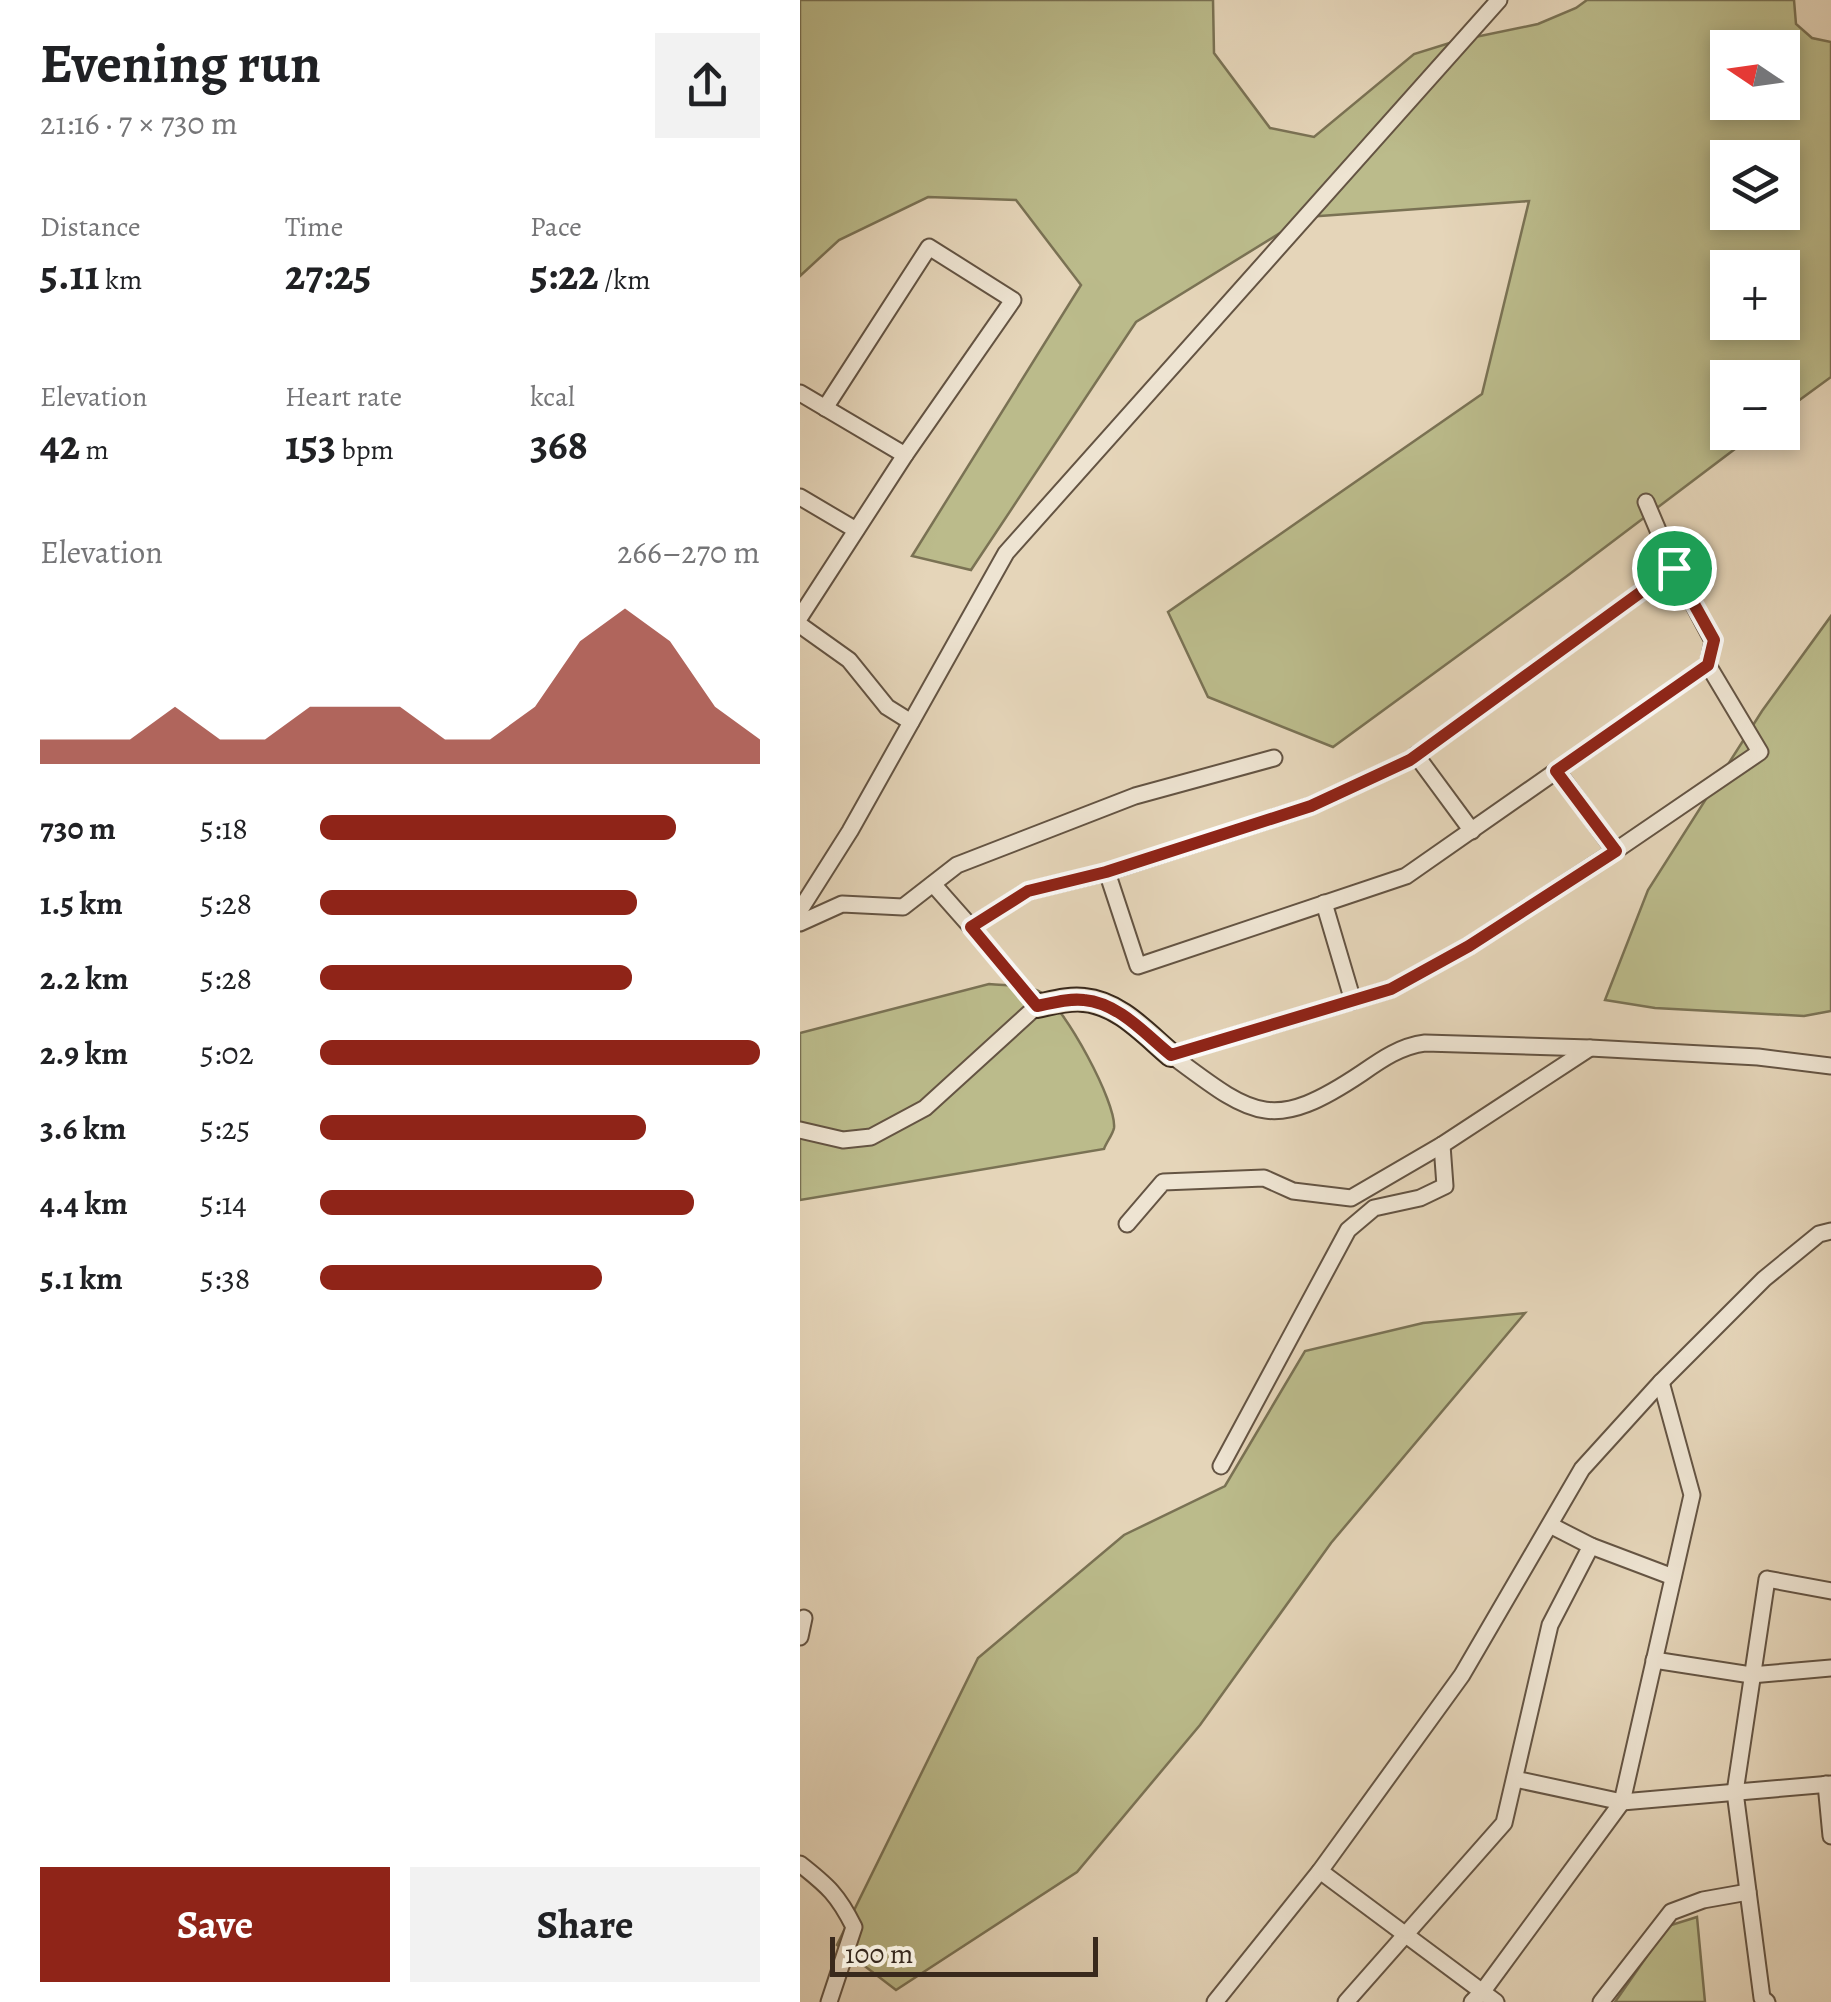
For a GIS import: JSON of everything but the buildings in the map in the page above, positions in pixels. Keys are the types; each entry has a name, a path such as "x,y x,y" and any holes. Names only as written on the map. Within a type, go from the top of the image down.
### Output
{"street":[{"path":"800,910 850,831 1006,553 1499,0"},
{"path":"824,408 929,248 1013,300 904,455 800,621 850,660 887,707 912,722"},
{"path":"800,393 904,455"},
{"path":"800,497 856,530"},
{"path":"1106,872 1138,966 1406,876 1472,831 1708,665 1714,640 1674,568 1646,502"},
{"path":"971,927 1028,891 1106,872 1311,806 1416,755 1674,568"},
{"path":"1171,1055 1391,989 1469,946 1760,752 1708,665"},
{"path":"1416,755 1472,831"},
{"path":"800,923 842,904 904,907 957,866 1135,796 1274,758"},
{"path":"1556,771 1616,851"},
{"path":"934,884 1037,1006"},
{"path":"1324,903 1353,1000"},
{"path":"800,1130 843,1140 871,1137 926,1108 1037,1006 1085,1000 1123,1015 1227,1097 1250,1108 1278,1112 1326,1097 1409,1045 1590,1048 1758,1057 1831,1066"},
{"path":"1128,1224 1163,1182 1264,1178 1294,1191 1351,1198 1442,1145 1590,1048"},
{"path":"1221,1466 1348,1230 1374,1208 1420,1198 1446,1186 1442,1145"},
{"path":"1215,2002 1320,1871 1462,1675 1582,1469 1661,1382 1764,1279 1819,1234 1831,1230"},
{"path":"1320,1871 1484,1998 1622,1802 1692,1495 1661,1382"},
{"path":"1550,1526 1673,1577"},
{"path":"1346,2002 1504,1823 1550,1625 1591,1546"},
{"path":"1767,2002 1762,1998 1734,1792 1751,1675 1767,1579 1831,1592"},
{"path":"800,1637 804,1618"},
{"path":"1654,1660 1751,1675 1831,1668"},
{"path":"1515,1779 1622,1802 1829,1784 1831,1836"},
{"path":"800,1864 831,1888 854,1927 829,2002"},
{"path":"1601,2002 1672,1912 1703,1900 1748,1892"}],"green space":[{"path":"800,0 1213,0 1214,53 1270,128 1314,137 1414,54 1538,24 1587,0 1794,0 1796,24 1812,38 1831,42 1831,377 1800,400 1800,360 1710,360 1710,450 1734,450 1333,747 1208,697 1168,612 1482,394 1529,201 1306,217 1136,322 971,570 912,556 1081,285 1016,200 928,197 839,240 800,276"},
{"path":"1831,616 1831,1011 1804,1016 1655,1008 1605,1000 1648,890 1762,711"},
{"path":"989,984 1036,990 1063,1016 1098,1078 1113,1116 1114,1128 1104,1149 800,1200 800,1033"},
{"path":"1525,1313 1331,1543 1200,1725 1077,1872 896,1990 837,1945 978,1658 1124,1535 1225,1486 1305,1351 1423,1323"},
{"path":"1697,1917 1705,2002 1615,2002 1668,1926"}],"route":[{"path":"1674,568 1714,640 1708,665 1556,771 1616,851 1469,946 1391,989 1171,1055 1123,1015 1102,1004 1085,1000 1037,1006 971,927 1028,891 1106,872 1311,806 1410,760 1674,568"}]}
